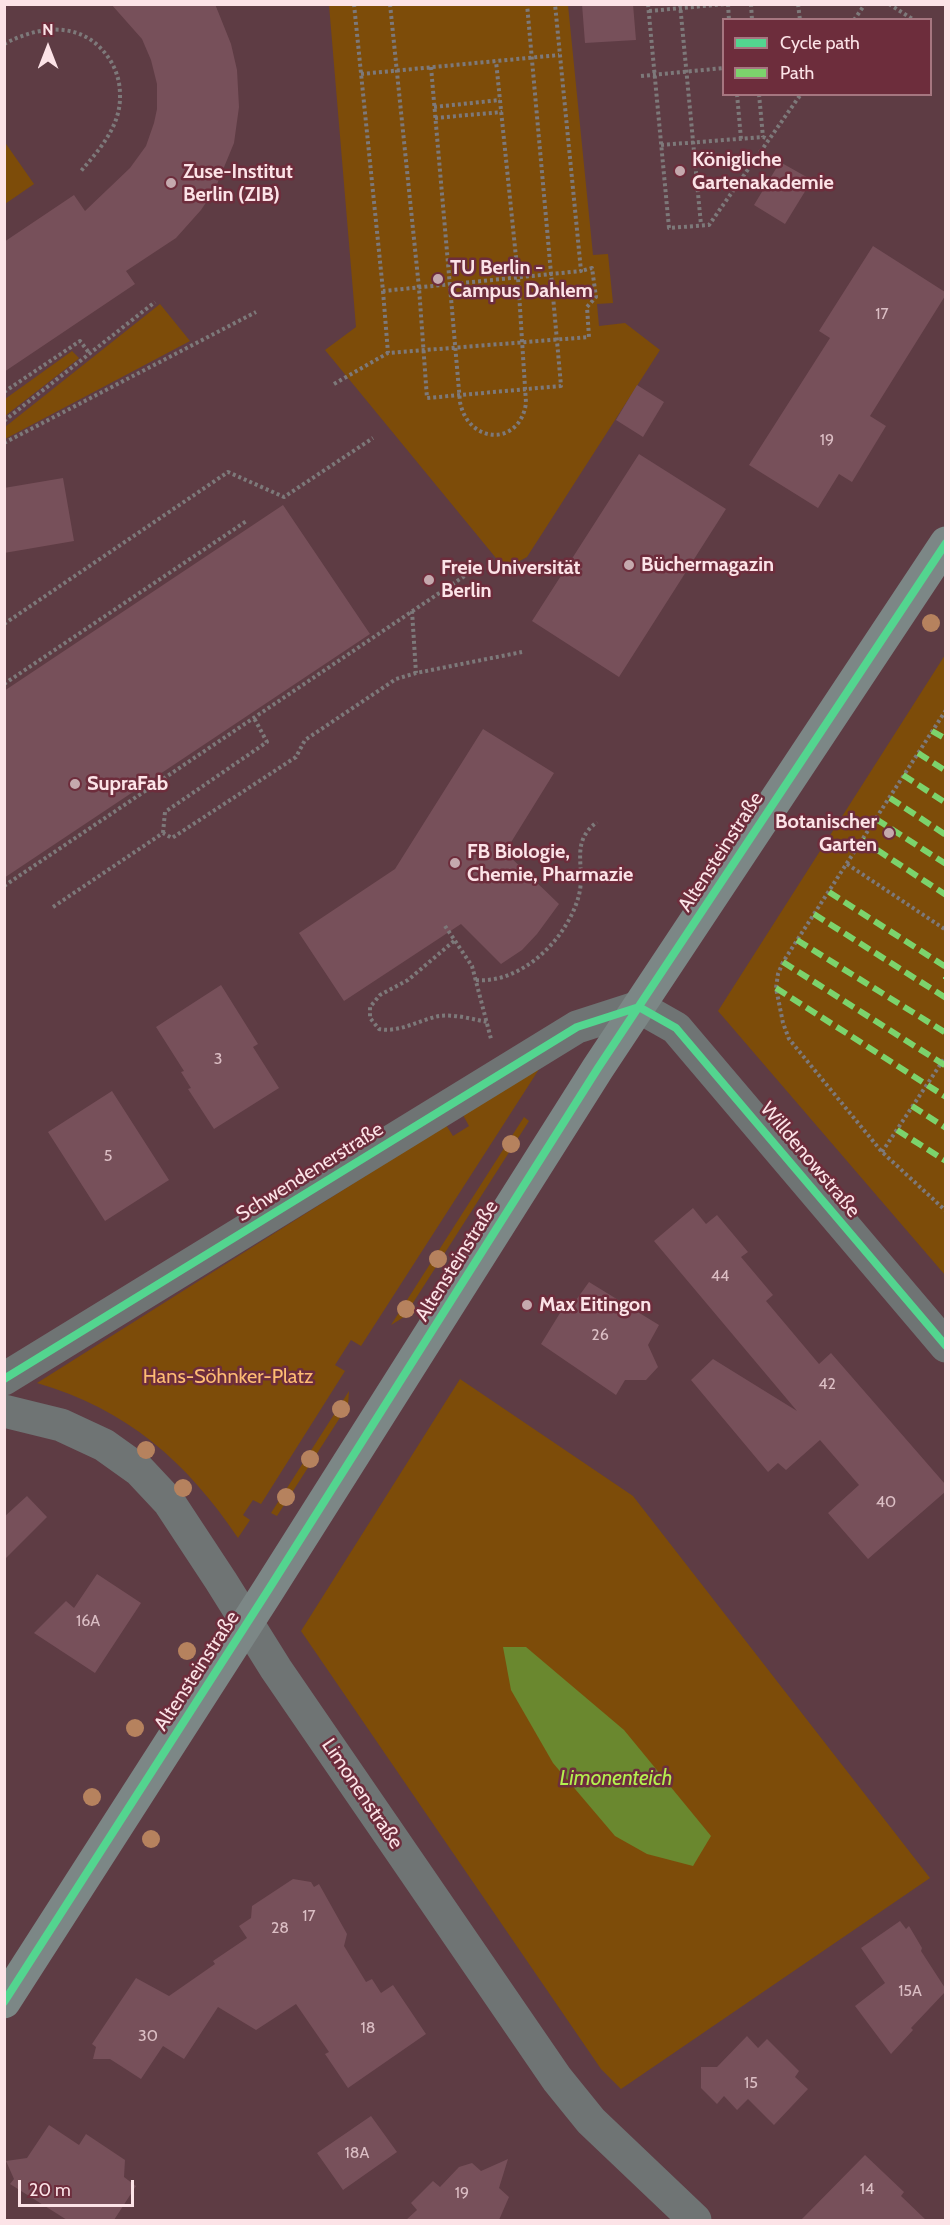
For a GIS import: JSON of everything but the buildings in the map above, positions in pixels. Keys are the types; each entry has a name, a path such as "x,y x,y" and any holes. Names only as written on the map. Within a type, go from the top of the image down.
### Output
{"main road":[{"name":"Altensteinstraße","path":"4,2002 639,1007 945,543"}],"street":[{"name":"Willdenowstraße","path":"639,1007 676,1028 945,1346"},
{"name":"Schwendenerstraße","path":"4,1379 577,1027 639,1007"},
{"name":"Limonenstraße","path":"4,1411 61,1425 104,1445 139,1470 169,1502 283,1679 557,2079 591,2121 695,2220"}],"path":[{"path":"354,4 388,353"},
{"path":"390,4 419,288 427,398 561,386 527,4"},
{"path":"555,4 581,272"},
{"path":"648,4 669,228 709,225 800,96"},
{"path":"649,11 727,4"},
{"path":"889,4 911,18"},
{"path":"855,18 864,5"},
{"path":"681,7 701,225"},
{"path":"4,44 20,36 48,29 81,33 101,46 117,71 121,96 117,115 107,140 81,171"},
{"path":"361,74 559,55"},
{"path":"430,67 461,408 467,420 479,431 496,435 510,430 520,422 525,413 526,390 518,277 496,61"},
{"path":"641,76 722,68"},
{"path":"737,96 741,139"},
{"path":"759,96 763,137"},
{"path":"434,107 500,100"},
{"path":"435,118 501,112"},
{"path":"661,145 763,137 768,139"},
{"path":"334,384 388,353 589,337 587,307 596,297 592,268 581,272 383,291"},
{"path":"4,421 155,302"},
{"path":"4,443 256,312"},
{"path":"4,392 80,341 90,354"},
{"path":"4,624 228,472 284,498 373,438"},
{"path":"4,684 248,520"},
{"path":"4,886 469,573"},
{"path":"412,611 416,674"},
{"path":"163,833 172,838 296,757 305,740 396,679 522,652"},
{"path":"945,710 783,962 776,988 789,1040 882,1152 945,1210"},
{"path":"163,833 165,812 267,742 254,718"},
{"path":"476,980 489,981 519,970 532,963 556,939 565,926 579,896 581,843 588,830 597,822"},
{"path":"53,907 163,833"},
{"path":"847,864 945,930"},
{"path":"445,926 472,966 492,1045"},
{"path":"454,941 408,980 380,995 370,1007 370,1018 379,1029 390,1031 443,1016 487,1022"},
{"path":"882,1152 945,1056"}],"green space":[{"name":"TU Berlin - Campus Dahlem","path":"329,5 568,5 593,255 608,254 613,303 597,304 599,326 625,323 660,350 527,557 505,569 325,350 356,327"},
{"path":"4,141 34,184 5,204 4,204"},
{"path":"160,304 190,341 5,439 5,427"},
{"path":"72,351 79,358 77,360 5,416 5,399"},
{"name":"Botanischer Garten","path":"946,655 945,1275 718,1011"},
{"name":"Hans-Söhnker-Platz","path":"543,1063 361,1346 351,1340 335,1365 345,1371 261,1504 253,1500 243,1515 250,1520 238,1538 198,1485 152,1442 127,1423 99,1408 37,1383 446,1125 453,1136 469,1126 463,1115"},
{"path":"524,1117 529,1121 404,1317 391,1325"},
{"path":"460,1379 633,1496 930,1878 621,2089 601,2069 301,1631"},
{"path":"349,1391 348,1405 277,1516 271,1513"}],"water":[{"name":"Limonenteich","path":"503,1647 526,1647 624,1730 711,1836 693,1866 647,1854 615,1836 553,1763 511,1690"}],"marked path":[{"path":"932,731 946,739"},
{"path":"918,753 946,771"},
{"path":"903,775 946,803"},
{"path":"890,798 946,835"},
{"path":"876,819 946,864"},
{"path":"862,840 946,895"},
{"path":"829,892 946,967"},
{"path":"814,914 946,998"},
{"path":"797,940 946,1033"},
{"path":"783,962 946,1066"},
{"path":"776,988 946,1097"},
{"path":"912,1106 946,1128"},
{"path":"897,1130 946,1161"}],"cycle path":[{"path":"4,2002 267,1592 598,1068 946,543"},
{"path":"639,1007 676,1028 946,1346"},
{"path":"4,1379 577,1027 639,1007"}],"place":[{"name":"Königliche Gartenakademie","path":"680,171"},
{"name":"Zuse-Institut Berlin (ZIB)","path":"171,183"},
{"name":"TU Berlin - Campus Dahlem","path":"438,279"},
{"name":"Büchermagazin","path":"629,565"},
{"name":"Freie Universität Berlin","path":"429,580"},
{"name":"SupraFab","path":"75,784"},
{"name":"Botanischer Garten","path":"889,833"},
{"name":"FB Biologie, Chemie, Pharmazie","path":"455,863"},
{"name":"Max Eitingon","path":"527,1305"}]}
